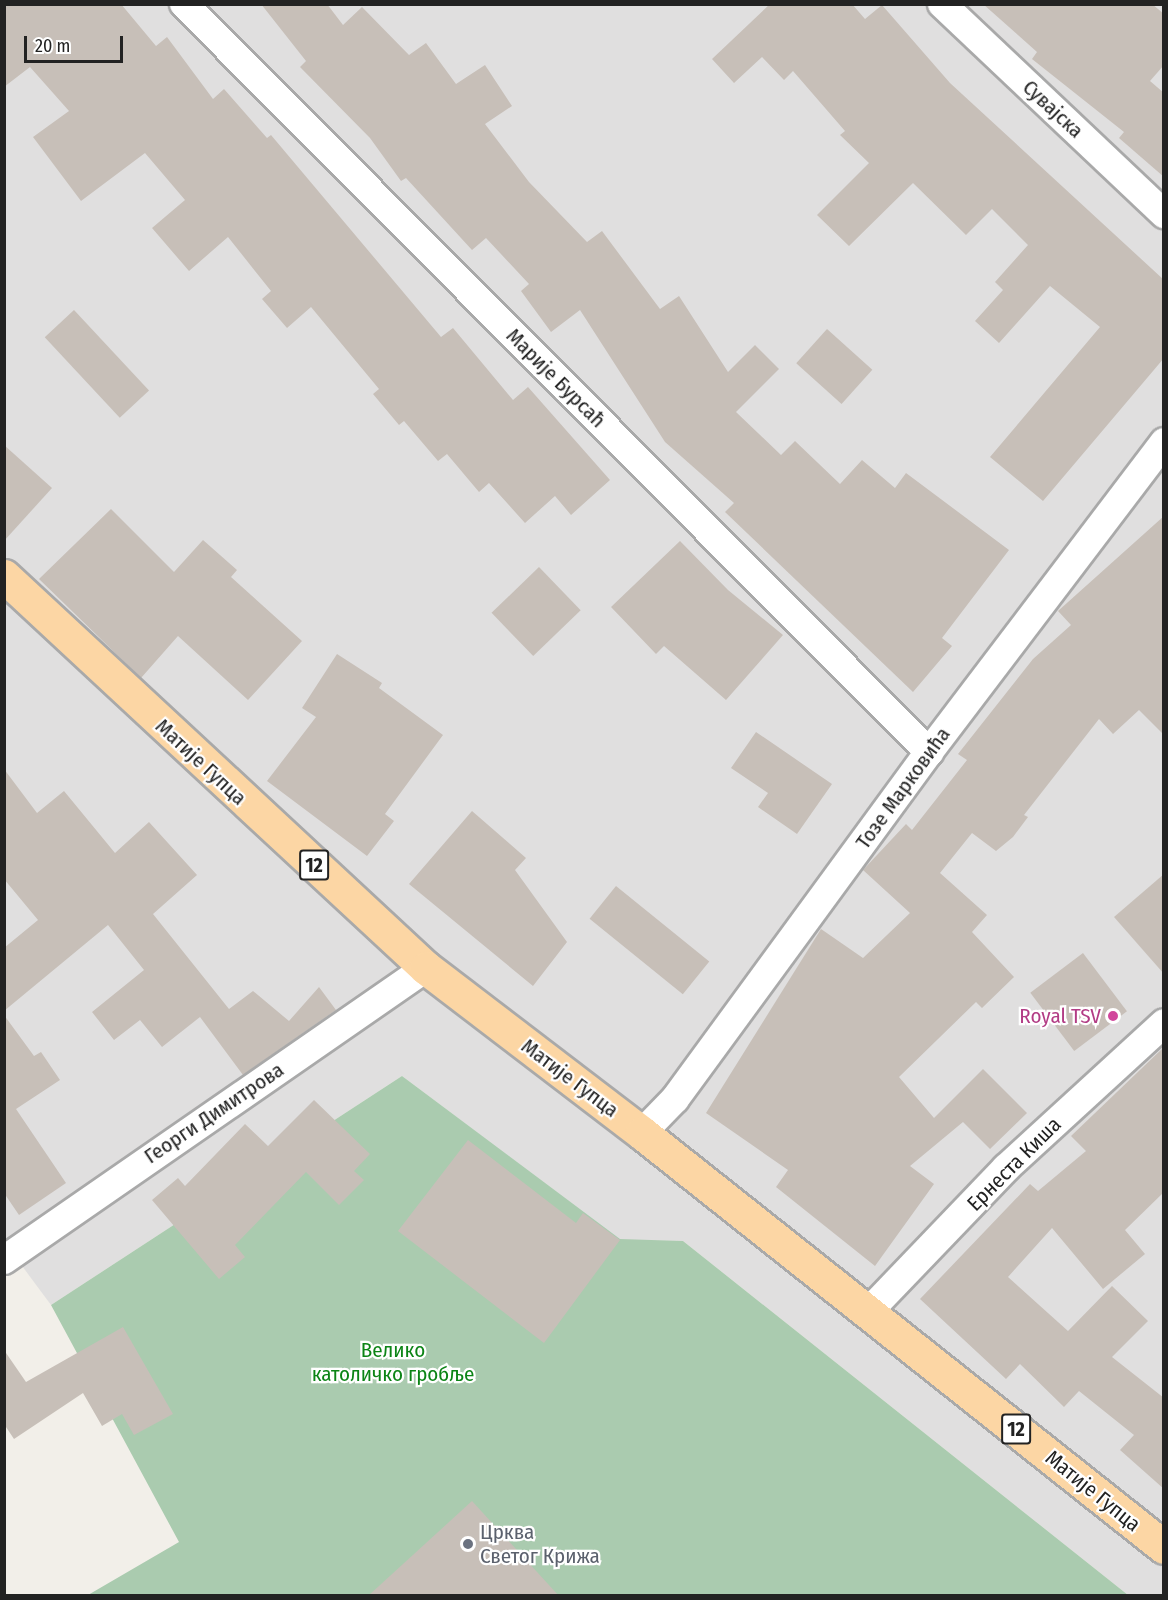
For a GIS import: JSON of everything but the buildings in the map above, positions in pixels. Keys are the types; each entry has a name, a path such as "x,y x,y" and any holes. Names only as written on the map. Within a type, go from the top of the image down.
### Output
{"main road":[{"name":"Матије Гупца","path":"4,576 426,968 869,1311 1164,1547"}],"street":[{"name":"Марије Бурсаћ","path":"184,4 929,752"},
{"name":"Сувајска","path":"942,4 1164,214"},
{"name":"Тозе Марковића","path":"642,1133 675,1099 929,752 1164,442"},
{"name":"Георги Димитрова","path":"4,1260 426,968"},
{"name":"Ернеста Киша","path":"869,1311 1006,1168 1164,1023"}],"shaded area":[{"path":"4,5 1163,5 1163,1595 1128,1595 683,1241 620,1240 402,1076 51,1305 5,1243"}],"green space":[{"name":"Велико католичко гробље","path":"402,1076 620,1239 683,1241 1128,1595 88,1595 179,1542 51,1305"}],"place":[{"name":"Royal TSV","path":"1113,1016"},
{"name":"Црква Светог Крижа","path":"468,1544"}]}
